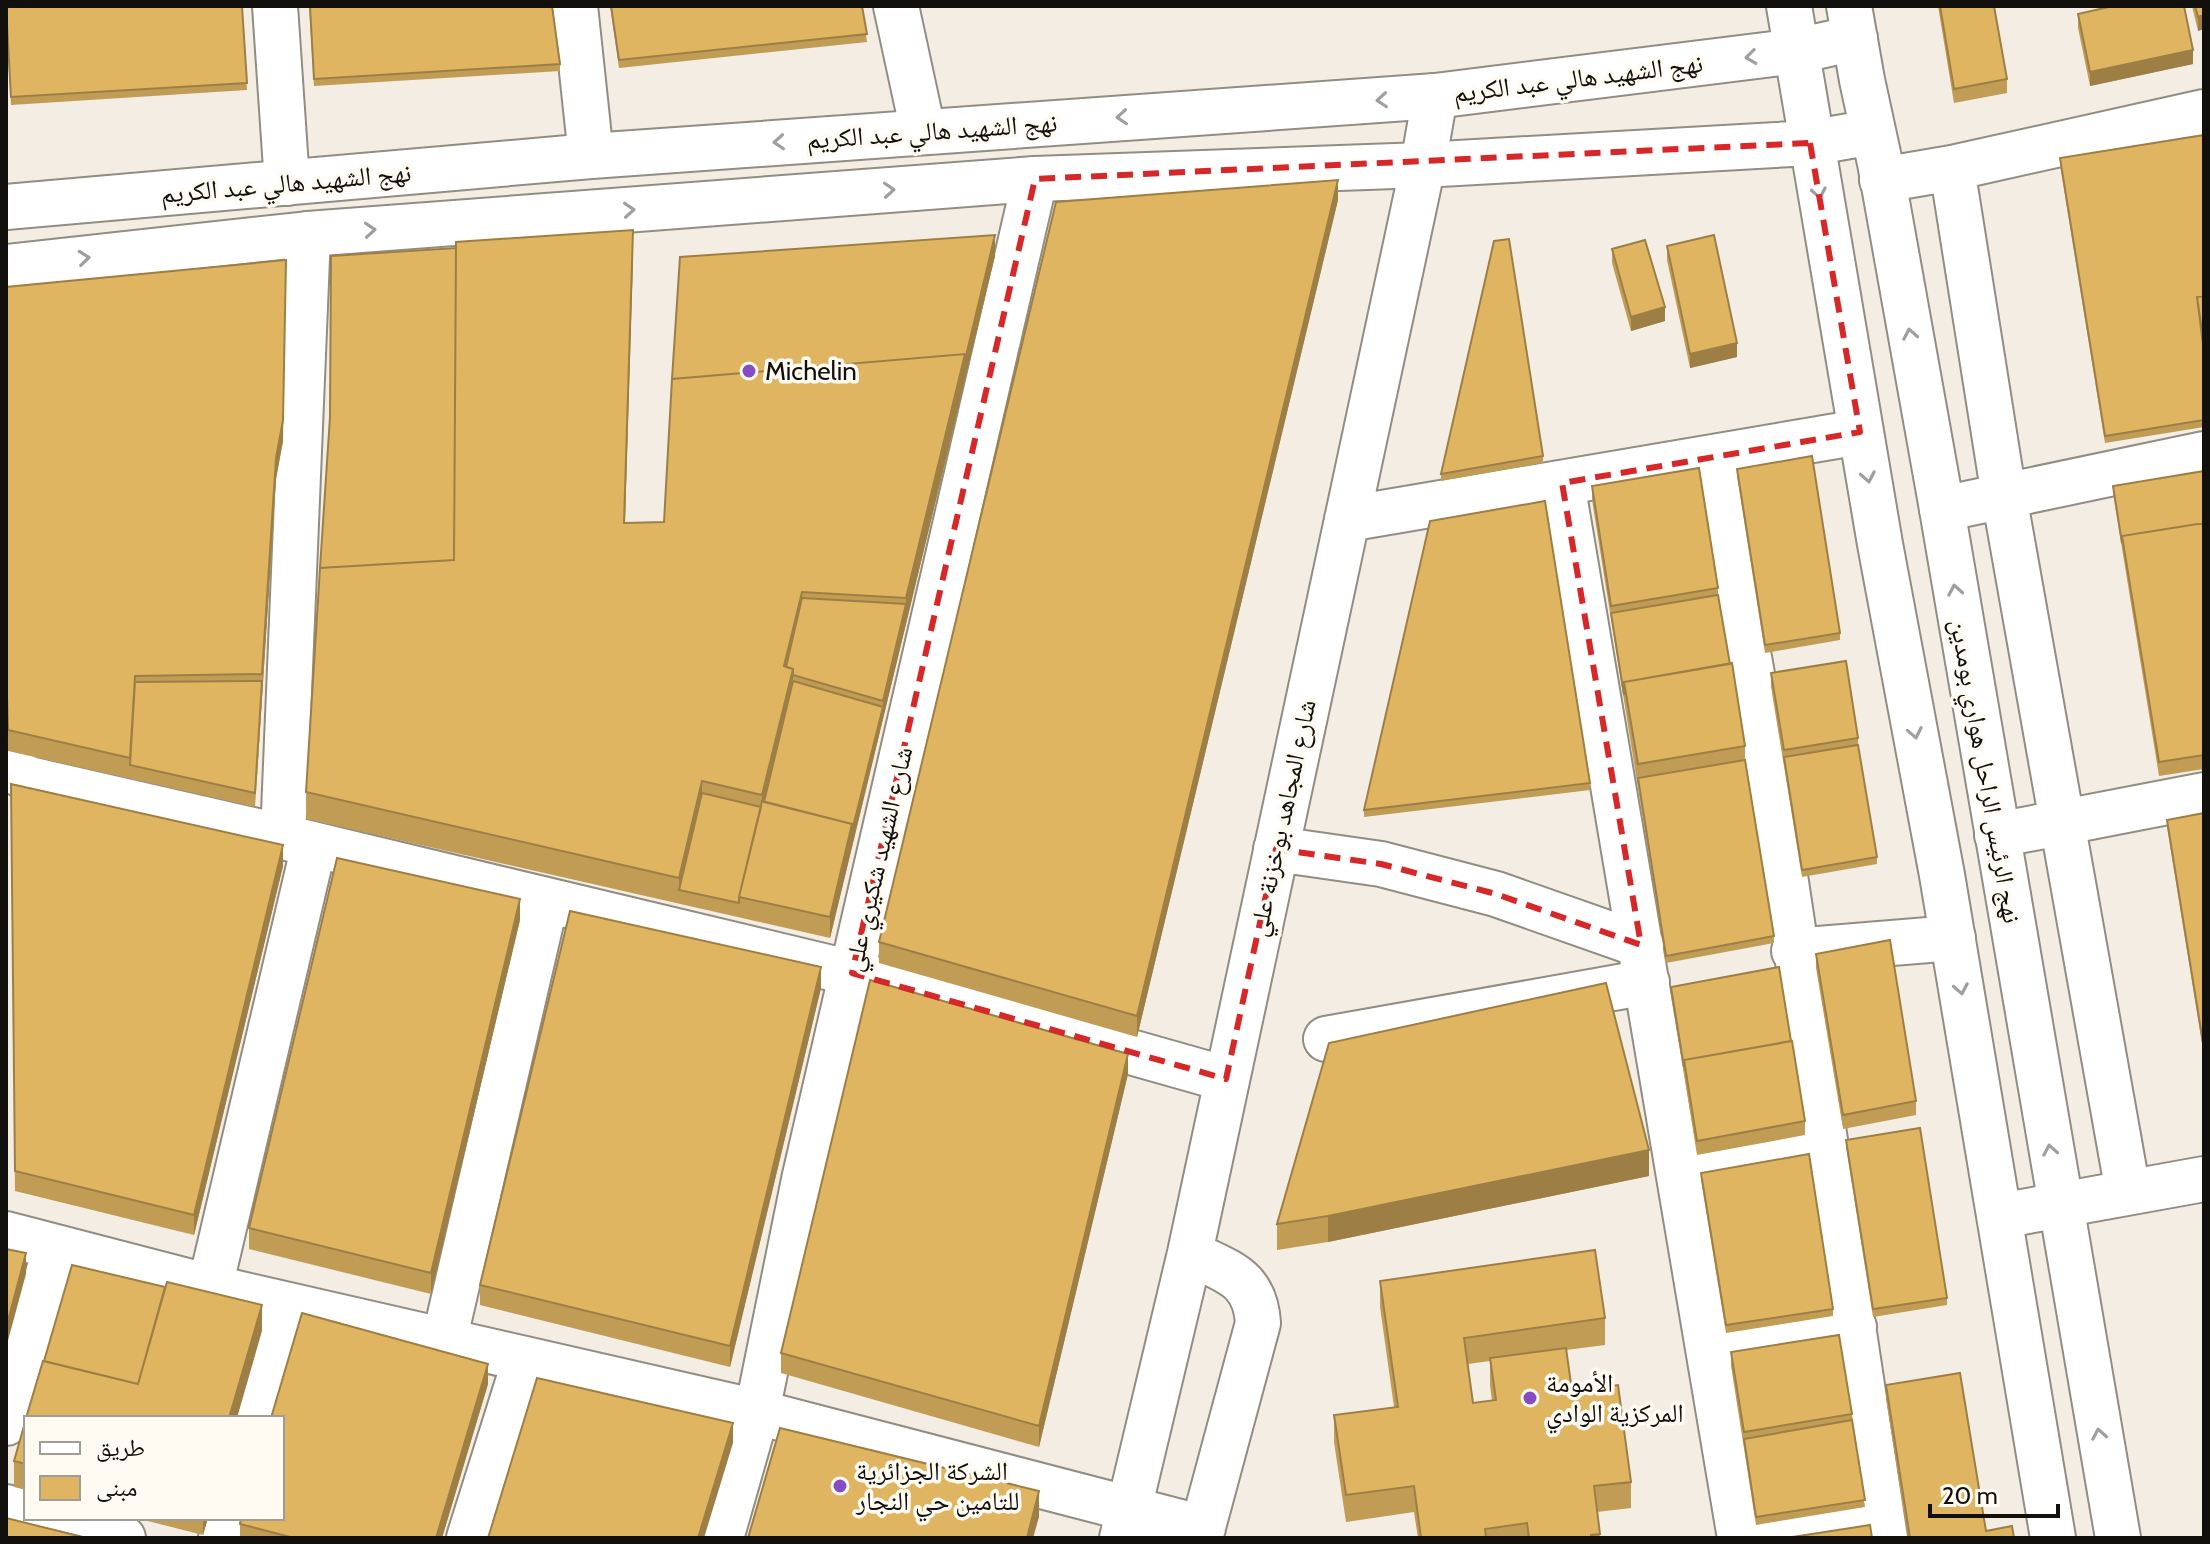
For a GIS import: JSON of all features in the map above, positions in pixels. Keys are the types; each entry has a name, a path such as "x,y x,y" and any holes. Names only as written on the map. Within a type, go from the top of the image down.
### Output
{"street":[{"path":"275,6 287,183"},
{"path":"575,6 591,156"},
{"path":"896,6 923,131"},
{"path":"1789,6 1860,432 1953,938 2053,1538"},
{"name":"نهج الشهيد هالي عبد الكريم","path":"6,207 591,156 1435,96 1797,51 1852,22"},
{"name":"نهج الرئيس الراحل هواري بومدين","path":"1852,22 1942,509 2118,1538"},
{"name":"شارع المجاهد بوخزنة علي","path":"1125,1524 1190,1253 1423,165 1435,96"},
{"path":"1882,180 1952,168 2204,112"},
{"path":"6,267 308,234 1035,179 1423,165 1810,143 1872,132"},
{"path":"1952,168 2004,496 2128,1192"},
{"name":"شارع الشهيد شكيري علي","path":"721,1538 757,1412 804,1180 1035,179"},
{"path":"210,1287 298,841 308,234"},
{"path":"1347,519 1860,432"},
{"path":"1942,509 2204,454"},
{"path":"1713,458 1768,763 1794,951 1884,1529 1766,1538"},
{"path":"1562,483 1740,1538"},
{"path":"6,767 29,779 852,973 1226,1079"},
{"path":"1997,835 2204,795"},
{"path":"1276,849 1381,864 1496,894 1644,964"},
{"path":"444,1341 546,901"},
{"path":"1794,951 1953,938"},
{"path":"1326,1039 1644,964"},
{"path":"1679,1172 1825,1142"},
{"path":"2000,1216 2204,1179"},
{"path":"6,1234 210,1287 757,1412 1125,1524 1201,1533 1258,1323 1252,1293 1243,1282 1190,1253"},
{"path":"6,1423 55,1249"},
{"path":"257,1416 289,1305"},
{"path":"1709,1351 1854,1327"},
{"path":"469,1538 525,1360"},
{"path":"56,1520 123,1538"}],"highlighted area":[{"path":"1810,143 1860,432 1562,483 1641,945 1496,894 1381,864 1276,849 1226,1079 852,973 1035,179"}],"building":[{"path":"6,6 242,6 247,83 11,97"},
{"path":"310,6 552,6 560,64 314,79"},
{"path":"611,6 862,6 867,34 619,60"},
{"path":"1940,6 1994,6 2007,79 1954,89"},
{"path":"2113,6 2184,6 2193,50 2090,72 2078,14"},
{"path":"2195,6 2204,6 2204,15 2198,17"},
{"path":"2204,135 2204,296 2197,297 2204,352 2204,420 2105,436 2060,158"},
{"path":"1338,180 1137,1016 879,942 1056,202"},
{"path":"633,230 624,523 664,522 672,379 965,354 906,598 802,592 784,666 793,669 762,795 702,781 679,878 306,792 320,568 454,560 456,242"},
{"path":"995,235 965,360 965,354 672,379 680,257"},
{"path":"1714,235 1737,343 1690,354 1667,246"},
{"path":"1509,239 1543,456 1441,474 1494,241"},
{"path":"1645,240 1665,307 1631,317 1612,249"},
{"path":"456,248 454,560 320,568 330,417 331,256"},
{"path":"286,260 283,420 276,458 262,674 135,676 130,758 8,730 6,287"},
{"path":"2204,296 2204,345 2197,297"},
{"path":"1812,456 1840,633 1765,645 1737,469"},
{"path":"1699,468 1718,588 1611,606 1592,486"},
{"path":"2204,471 2204,523 2122,536 2122,543 2113,486"},
{"path":"1545,501 1590,783 1364,810 1430,521"},
{"path":"2204,523 2204,755 2159,762 2122,536"},
{"path":"1718,595 1730,664 1624,682 1624,695 1611,613"},
{"path":"802,598 906,604 883,701 793,675 793,669 786,667"},
{"path":"1846,661 1858,738 1784,750 1771,673"},
{"path":"1732,663 1745,746 1638,764 1624,682"},
{"path":"262,681 255,793 130,765 135,682"},
{"path":"793,681 883,707 852,831 852,824 764,802"},
{"path":"1858,745 1877,857 1802,870 1784,757"},
{"path":"1745,760 1774,936 1666,956 1638,778"},
{"path":"11,784 283,845 194,1215 15,1171"},
{"path":"702,793 761,807 739,903 679,890"},
{"path":"762,801 852,824 830,917 739,897"},
{"path":"2204,813 2204,1049 2167,820"},
{"path":"337,858 520,899 431,1273 249,1228"},
{"path":"570,911 821,967 730,1346 480,1285"},
{"path":"1890,940 1916,1101 1843,1115 1816,954"},
{"path":"1779,967 1791,1041 1684,1060 1684,1067 1671,987"},
{"path":"870,980 1128,1054 1039,1426 781,1353"},
{"path":"1606,983 1649,1150 1277,1224 1329,1043"},
{"path":"1792,1041 1805,1121 1697,1141 1684,1060"},
{"path":"1920,1128 1947,1298 1873,1309 1846,1140"},
{"path":"1809,1154 1833,1309 1726,1325 1701,1173"},
{"path":"6,1249 26,1253 6,1328"},
{"name":"الأمومة المركزية الوادي","path":"1595,1250 1605,1318 1464,1338 1473,1403 1496,1400 1490,1358 1566,1348 1572,1391 1618,1385 1631,1482 1594,1486 1600,1534 1591,1535 1591,1538 1529,1538 1527,1523 1485,1529 1486,1538 1421,1538 1414,1486 1346,1495 1334,1415 1398,1407 1380,1281"},
{"path":"72,1265 165,1287 138,1384 44,1361"},
{"path":"167,1282 262,1305 230,1416 27,1416 43,1361 138,1384"},
{"path":"302,1313 488,1364 436,1538 294,1538 240,1524 241,1520 284,1520 284,1416 272,1416"},
{"path":"1839,1335 1852,1414 1744,1432 1731,1352"},
{"path":"1960,1373 1986,1531 2012,1526 2014,1538 1910,1538 1886,1385"},
{"path":"537,1378 733,1423 698,1538 488,1538"},
{"path":"1852,1420 1865,1500 1756,1517 1744,1439"},
{"path":"24,1426 24,1464 14,1461"},
{"name":"الشركة الجزائرية للتامين حي النجار","path":"780,1428 1039,1491 1027,1538 748,1538"},
{"path":"6,1518 87,1538 6,1538"},
{"path":"1870,1525 1872,1538 1786,1538"}],"place":[{"name":"Michelin","path":"749,371"},
{"name":"الأمومة المركزية الوادي","path":"1530,1398"},
{"name":"الشركة الجزائرية للتامين حي النجار","path":"840,1486"}]}
